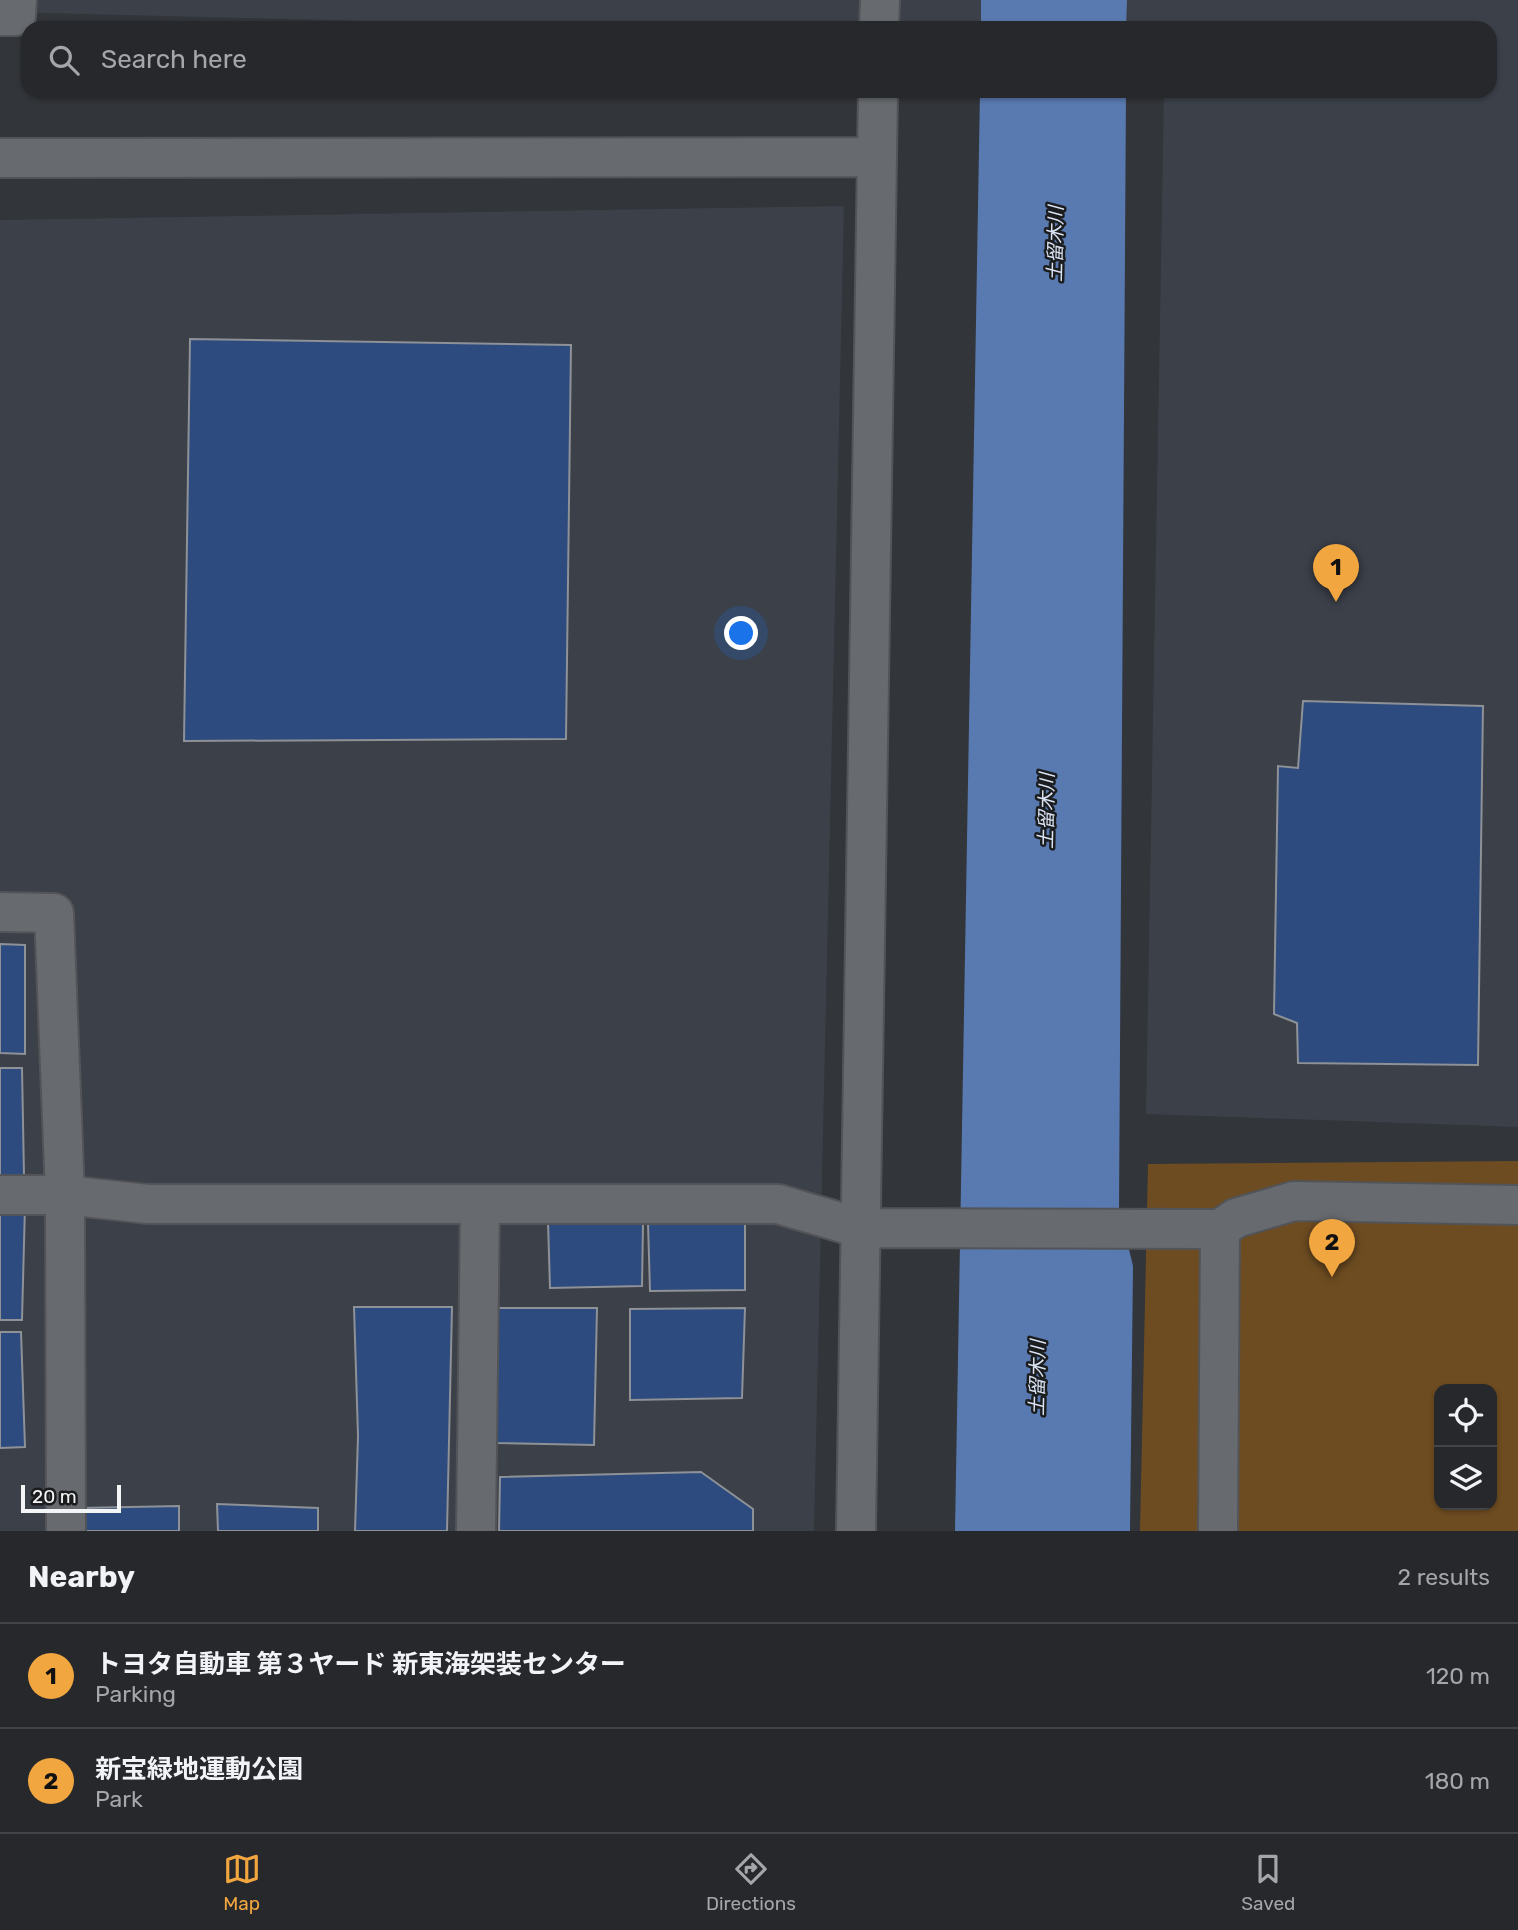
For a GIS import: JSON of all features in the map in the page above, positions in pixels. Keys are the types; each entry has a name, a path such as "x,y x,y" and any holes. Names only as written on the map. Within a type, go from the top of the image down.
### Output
{"street":[{"path":"0,16 16,16 16,0"},
{"path":"879,21 880,0"},
{"path":"856,1531 878,98"},
{"path":"0,158 877,157"},
{"path":"0,912 54,913 65,1195 66,1531"},
{"path":"0,1195 65,1195 147,1204 778,1204 860,1228 1202,1229 1294,1201 1518,1205"},
{"path":"476,1531 480,1204"},
{"path":"1202,1229 1218,1531"}],"shaded area":[{"path":"0,0 1518,0 1518,1127 1146,1114 1164,98 1497,98 1497,21 364,21 0,12"},
{"path":"844,206 814,1531 0,1531 0,220"},
{"path":"1518,1161 1518,1531 1140,1531 1148,1164"}],"water":[{"path":"981,0 1127,0 1126,21 981,21"},
{"name":"土留木川","path":"980,98 1126,98 1119,1208 1133,1266 1130,1531 955,1531"}],"building":[{"path":"190,339 571,345 566,739 184,741"},
{"path":"1303,701 1483,706 1478,1065 1298,1063 1297,1023 1274,1014 1278,766 1298,768"},
{"path":"0,944 25,945 25,1054 0,1053"},
{"path":"0,1068 22,1068 24,1176 0,1176"},
{"path":"0,1205 25,1205 22,1320 0,1320"},
{"path":"745,1220 745,1290 650,1291 648,1223"},
{"path":"548,1222 643,1224 642,1286 550,1288"},
{"path":"354,1307 452,1307 447,1531 355,1531 358,1436"},
{"path":"495,1308 597,1308 594,1445 497,1443"},
{"path":"745,1308 742,1398 630,1400 630,1309"},
{"path":"0,1332 21,1332 25,1447 0,1448"},
{"path":"701,1472 753,1509 753,1531 499,1531 500,1477"},
{"path":"217,1504 318,1508 318,1531 218,1531"},
{"path":"179,1506 179,1531 81,1531 80,1508"}],"place":[{"name":"トヨタ自動車 第３ヤード 新東海架装センター","path":"1336,602"},
{"name":"新宝緑地運動公園","path":"1332,1277"}]}
